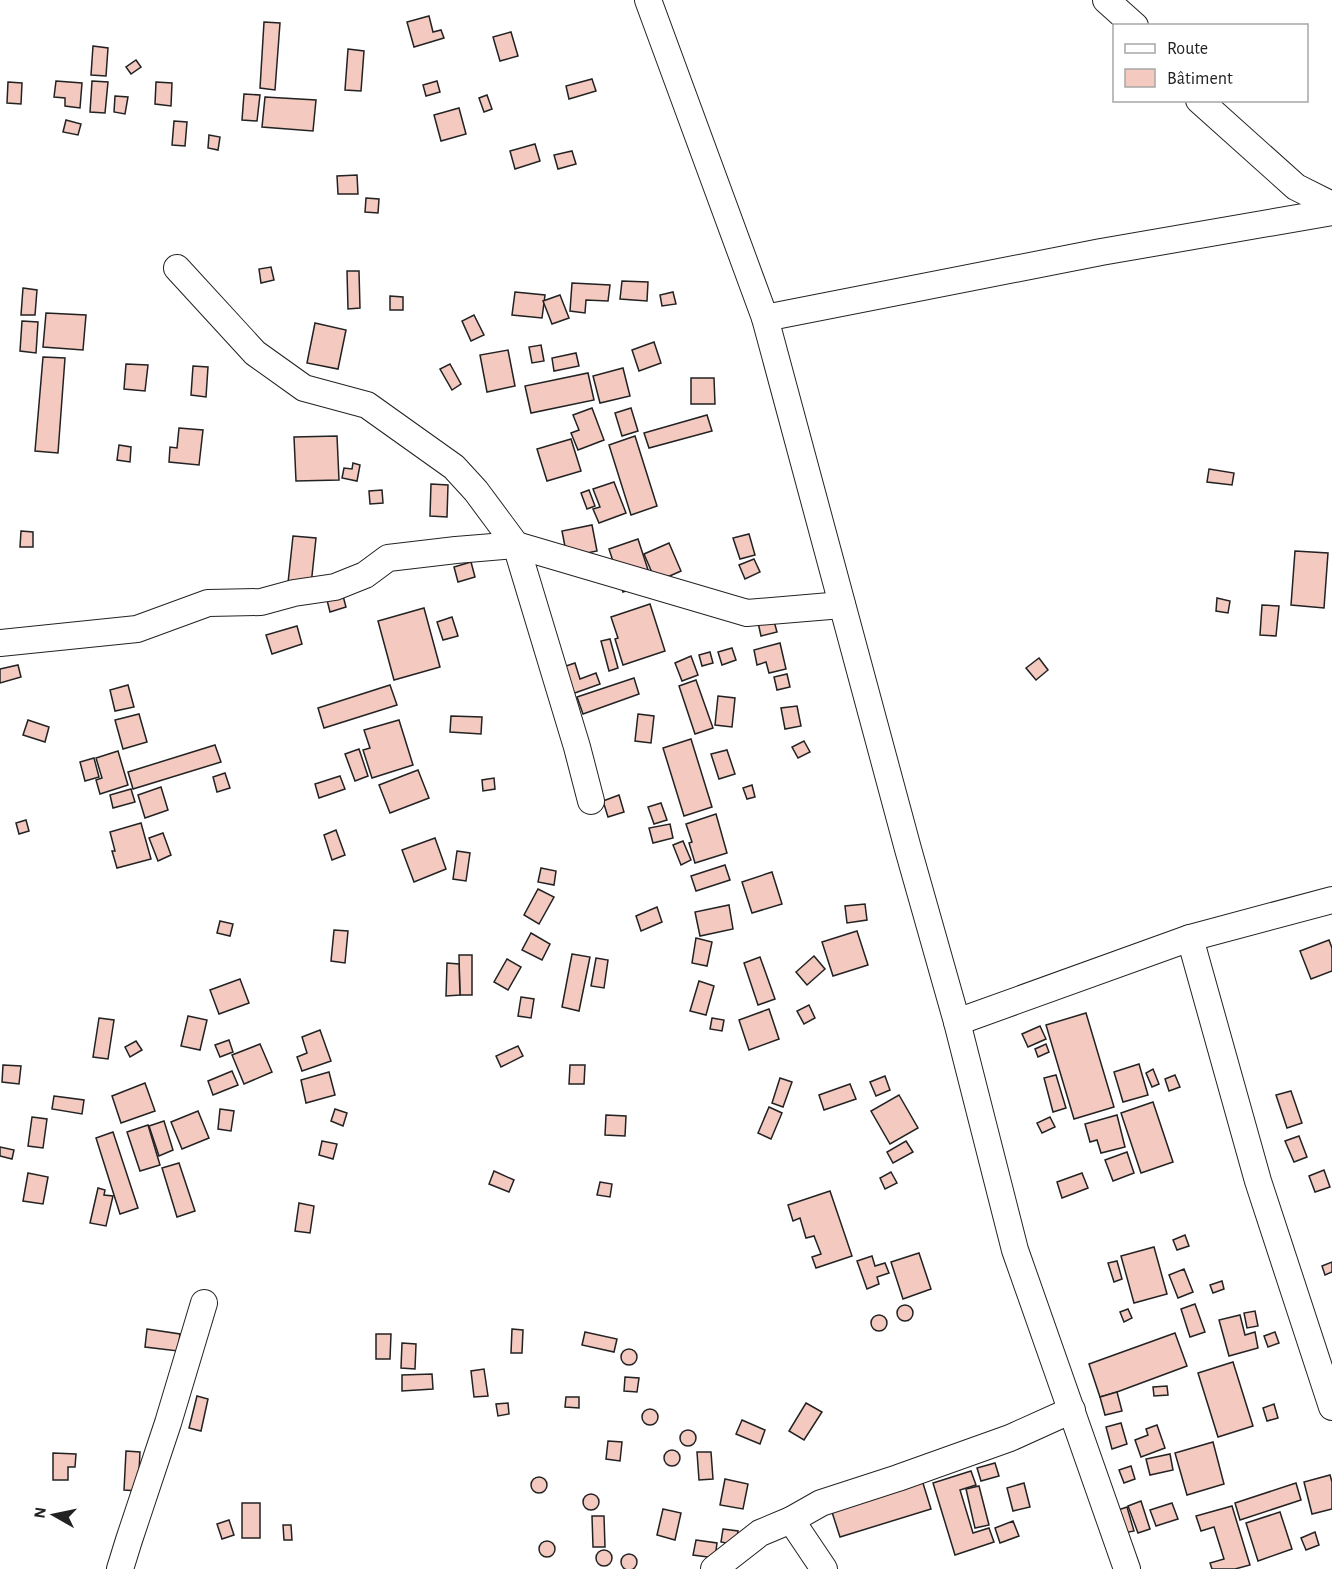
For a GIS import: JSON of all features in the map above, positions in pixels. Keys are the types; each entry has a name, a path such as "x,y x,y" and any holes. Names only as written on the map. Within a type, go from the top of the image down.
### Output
{"street":[{"path":"648,0 765,318 957,1022 1015,1251 1127,1569"},
{"path":"1106,0 1133,24"},
{"path":"1201,102 1296,187 1332,205"},
{"path":"765,318 1101,252 1332,213"},
{"path":"177,268 255,353 304,388 367,405 454,467 476,491 516,545 591,801"},
{"path":"0,643 137,629 208,603 261,602 294,593 335,587 365,574 388,558 516,545 747,613 842,605"},
{"path":"957,1022 1190,938 1332,900"},
{"path":"1190,938 1258,1181 1332,1407"},
{"path":"120,1569 168,1423 204,1303"},
{"path":"714,1569 760,1533 791,1520 821,1503 1010,1438 1072,1410"},
{"path":"791,1520 824,1569"}],"building":[{"path":"429,16 433,32 441,30 444,38 414,47 407,22"},
{"path":"264,22 280,23 275,90 260,88"},
{"path":"511,32 518,56 500,61 493,37"},
{"path":"93,46 108,48 106,76 91,75"},
{"path":"348,49 364,51 361,91 345,90"},
{"path":"136,60 141,67 131,74 126,67"},
{"path":"592,79 596,91 569,99 566,86"},
{"path":"56,81 82,83 80,108 65,106 65,98 54,97"},
{"path":"92,81 108,82 105,113 90,112"},
{"path":"437,81 440,92 426,96 423,85"},
{"path":"8,82 22,83 21,104 7,103"},
{"path":"156,82 172,83 171,106 155,104"},
{"path":"244,94 260,95 257,121 242,120"},
{"path":"487,95 492,109 484,112 479,98"},
{"path":"115,96 128,97 125,114 114,112"},
{"path":"265,97 316,100 313,131 262,127"},
{"path":"459,108 466,134 441,141 434,115"},
{"path":"66,120 81,124 78,135 63,132"},
{"path":"174,121 187,122 185,146 172,145"},
{"path":"209,135 220,137 218,150 208,148"},
{"path":"535,144 540,161 515,169 510,151"},
{"path":"572,151 576,164 558,169 554,155"},
{"path":"357,175 358,194 338,194 337,176"},
{"path":"366,198 379,199 378,213 365,212"},
{"path":"271,267 274,280 261,283 259,269"},
{"path":"347,271 359,271 360,308 348,309"},
{"path":"622,281 648,282 647,301 620,299"},
{"path":"572,283 610,285 608,301 586,300 585,313 570,311"},
{"path":"23,288 37,290 35,315 21,315"},
{"path":"515,292 545,295 542,318 512,315"},
{"path":"673,292 676,304 662,306 660,295"},
{"path":"560,295 569,318 552,324 543,301"},
{"path":"390,296 403,297 403,310 390,310"},
{"path":"46,313 86,315 83,350 43,347"},
{"path":"474,315 484,335 471,341 462,321"},
{"path":"22,321 38,322 36,353 20,351"},
{"path":"315,323 346,330 338,369 307,363"},
{"path":"654,342 661,363 639,371 632,350"},
{"path":"541,345 544,361 532,363 529,347"},
{"path":"508,350 515,386 487,392 480,355"},
{"path":"576,353 579,366 554,371 552,358"},
{"path":"43,357 65,358 58,453 35,451"},
{"path":"126,364 148,365 145,391 124,389"},
{"path":"450,364 461,384 452,390 440,369"},
{"path":"193,366 208,367 206,397 191,395"},
{"path":"623,368 630,396 600,403 593,376"},
{"path":"588,373 594,400 531,413 525,386"},
{"path":"691,378 714,378 715,404 691,404"},
{"path":"592,408 604,440 578,450 571,433 579,430 573,415"},
{"path":"631,408 638,431 622,436 615,413"},
{"path":"707,415 712,431 649,448 644,433"},
{"path":"179,428 203,430 199,465 169,462 170,447 177,448"},
{"path":"337,436 339,480 296,481 294,437"},
{"path":"635,436 657,506 631,515 609,445"},
{"path":"571,439 581,471 547,481 537,449"},
{"path":"119,445 131,447 130,462 117,460"},
{"path":"353,463 360,465 357,481 342,478 344,468 352,469"},
{"path":"1209,469 1234,473 1232,485 1207,482"},
{"path":"614,482 626,513 599,523 593,509 600,507 593,489"},
{"path":"431,484 448,485 447,517 430,516"},
{"path":"382,490 383,503 370,504 369,491"},
{"path":"589,490 595,506 587,509 581,493"},
{"path":"592,525 597,551 567,557 562,531"},
{"path":"21,531 33,532 33,547 20,547"},
{"path":"749,534 755,555 740,559 733,538"},
{"path":"293,536 316,538 311,585 288,583"},
{"path":"638,539 652,582 623,592 609,549"},
{"path":"669,543 681,571 656,582 644,554"},
{"path":"1295,551 1328,553 1324,608 1291,605"},
{"path":"754,559 760,572 745,579 739,565"},
{"path":"471,562 475,577 458,582 454,567"},
{"path":"342,592 346,607 330,612 326,596"},
{"path":"1217,598 1230,601 1228,613 1216,611"},
{"path":"650,604 665,651 623,665 611,617"},
{"path":"1262,605 1279,606 1276,636 1260,635"},
{"path":"424,608 440,667 394,680 378,621"},
{"path":"772,614 777,632 761,636 757,618"},
{"path":"452,617 458,636 443,640 437,622"},
{"path":"297,626 302,644 272,654 266,635"},
{"path":"610,639 618,668 609,671 601,641"},
{"path":"780,643 786,669 769,673 766,662 757,665 754,650"},
{"path":"732,648 736,660 722,665 718,652"},
{"path":"710,652 713,663 702,666 699,655"},
{"path":"691,656 698,675 682,681 675,663"},
{"path":"1039,658 1048,670 1036,680 1026,668"},
{"path":"575,663 580,679 596,673 600,684 572,694 563,667"},
{"path":"18,665 21,677 0,683 0,669"},
{"path":"787,674 790,687 777,690 774,677"},
{"path":"634,678 639,694 583,714 577,697"},
{"path":"696,680 713,728 695,734 679,686"},
{"path":"128,685 134,707 115,711 110,690"},
{"path":"390,685 397,705 324,728 318,708"},
{"path":"718,696 735,698 732,727 715,725"},
{"path":"797,706 801,726 785,729 781,708"},
{"path":"139,714 147,742 123,749 115,720"},
{"path":"638,714 654,716 651,743 635,741"},
{"path":"451,716 482,717 481,734 450,732"},
{"path":"28,720 49,727 45,742 23,735"},
{"path":"399,720 413,765 372,778 363,750 370,748 364,730"},
{"path":"691,739 712,807 684,816 663,748"},
{"path":"804,741 810,752 798,758 792,747"},
{"path":"215,745 221,762 133,789 128,772"},
{"path":"359,749 368,776 355,781 345,754"},
{"path":"727,750 735,774 719,779 711,754"},
{"path":"118,751 128,785 100,794 96,780 102,778 96,758"},
{"path":"94,758 99,777 85,781 80,762"},
{"path":"418,770 429,798 390,813 379,785"},
{"path":"225,773 230,788 217,792 213,777"},
{"path":"340,776 345,789 319,798 315,784"},
{"path":"494,778 495,789 483,791 482,780"},
{"path":"752,785 755,797 747,799 743,788"},
{"path":"161,787 168,810 145,818 138,795"},
{"path":"131,789 135,802 113,808 110,795"},
{"path":"619,795 624,812 608,817 603,801"},
{"path":"661,803 667,820 654,824 648,807"},
{"path":"716,814 727,853 695,863 686,824"},
{"path":"26,820 29,831 19,834 16,823"},
{"path":"141,823 151,859 117,868 110,832"},
{"path":"670,824 673,838 653,843 649,828"},
{"path":"336,830 345,855 332,860 324,835"},
{"path":"163,833 171,855 158,861 149,838"},
{"path":"435,838 446,869 414,882 402,850"},
{"path":"683,841 691,860 681,865 673,845"},
{"path":"457,851 470,853 466,881 453,879"},
{"path":"725,865 730,880 696,891 691,876"},
{"path":"541,868 556,871 554,885 538,882"},
{"path":"772,872 782,904 752,913 742,882"},
{"path":"538,889 554,897 539,924 524,915"},
{"path":"865,904 867,920 847,923 845,906"},
{"path":"729,905 733,929 700,936 695,912"},
{"path":"657,907 662,922 641,931 636,916"},
{"path":"220,921 233,924 230,936 217,933"},
{"path":"334,930 348,931 345,963 331,961"},
{"path":"857,931 868,965 833,976 822,942"},
{"path":"531,933 550,944 542,960 522,950"},
{"path":"696,938 712,942 707,966 692,963"},
{"path":"1329,940 1332,948 1332,971 1311,979 1300,951"},
{"path":"572,954 590,957 579,1011 562,1007"},
{"path":"459,955 472,955 472,995 460,995"},
{"path":"814,956 825,969 807,985 796,972"},
{"path":"760,957 775,999 758,1005 744,963"},
{"path":"596,958 608,960 604,988 591,986"},
{"path":"507,959 521,967 508,990 494,982"},
{"path":"447,963 459,964 460,995 446,996"},
{"path":"240,979 249,1003 219,1014 210,990"},
{"path":"699,981 714,986 706,1015 690,1011"},
{"path":"521,997 534,999 531,1018 518,1016"},
{"path":"809,1005 815,1018 804,1024 797,1011"},
{"path":"769,1009 779,1039 749,1050 739,1020"},
{"path":"1086,1013 1114,1107 1074,1119 1046,1025"},
{"path":"188,1016 207,1020 200,1050 181,1046"},
{"path":"99,1018 114,1020 108,1059 93,1057"},
{"path":"712,1018 724,1020 722,1031 710,1029"},
{"path":"1040,1026 1046,1039 1028,1047 1022,1034"},
{"path":"320,1030 331,1061 302,1071 297,1057 307,1053 302,1037"},
{"path":"229,1040 233,1052 220,1057 215,1045"},
{"path":"136,1041 142,1050 130,1057 125,1047"},
{"path":"260,1044 272,1072 244,1084 232,1055"},
{"path":"1046,1044 1049,1052 1038,1057 1035,1049"},
{"path":"518,1046 523,1056 501,1067 496,1056"},
{"path":"1139,1064 1148,1095 1123,1102 1114,1072"},
{"path":"3,1065 21,1066 19,1084 2,1082"},
{"path":"570,1065 585,1065 584,1084 569,1084"},
{"path":"1153,1069 1159,1084 1152,1087 1146,1073"},
{"path":"232,1071 238,1085 213,1095 208,1081"},
{"path":"329,1072 335,1095 306,1103 301,1080"},
{"path":"1056,1075 1066,1108 1053,1112 1044,1078"},
{"path":"1175,1075 1180,1087 1169,1091 1165,1079"},
{"path":"885,1076 890,1090 876,1096 870,1082"},
{"path":"780,1078 792,1082 783,1107 772,1103"},
{"path":"145,1083 155,1111 121,1123 112,1096"},
{"path":"850,1084 856,1099 824,1110 819,1095"},
{"path":"1291,1091 1302,1123 1287,1128 1276,1095"},
{"path":"899,1095 918,1128 890,1144 871,1111"},
{"path":"54,1096 84,1100 82,1114 52,1109"},
{"path":"1153,1102 1173,1162 1141,1173 1121,1113"},
{"path":"769,1107 782,1113 771,1139 758,1133"},
{"path":"220,1109 234,1111 231,1131 218,1129"},
{"path":"335,1109 347,1113 343,1126 331,1121"},
{"path":"198,1111 209,1138 182,1149 171,1122"},
{"path":"606,1115 626,1116 625,1136 605,1135"},
{"path":"1117,1115 1125,1147 1101,1153 1097,1140 1090,1142 1085,1124"},
{"path":"32,1117 47,1119 43,1148 28,1146"},
{"path":"1050,1117 1055,1127 1042,1133 1037,1123"},
{"path":"164,1121 173,1150 159,1156 149,1126"},
{"path":"148,1125 160,1165 140,1171 127,1132"},
{"path":"113,1132 138,1208 120,1214 96,1138"},
{"path":"1299,1136 1307,1157 1294,1162 1285,1141"},
{"path":"322,1141 337,1144 333,1159 319,1155"},
{"path":"906,1141 913,1152 893,1163 887,1152"},
{"path":"0,1147 14,1150 12,1159 0,1156"},
{"path":"1127,1152 1134,1173 1113,1181 1105,1160"},
{"path":"179,1163 195,1211 177,1217 162,1168"},
{"path":"1324,1170 1330,1187 1315,1192 1309,1176"},
{"path":"494,1171 514,1180 509,1192 489,1184"},
{"path":"891,1172 897,1183 885,1189 880,1178"},
{"path":"28,1173 48,1177 43,1204 23,1201"},
{"path":"1082,1173 1088,1188 1062,1198 1057,1182"},
{"path":"600,1182 612,1184 610,1197 597,1195"},
{"path":"98,1188 105,1190 104,1195 113,1196 106,1226 90,1223"},
{"path":"830,1191 852,1256 816,1268 812,1257 821,1254 814,1236 806,1238 800,1218 793,1221 788,1205"},
{"path":"299,1203 314,1206 310,1233 295,1231"},
{"path":"1185,1235 1189,1246 1177,1250 1173,1240"},
{"path":"1154,1247 1167,1294 1134,1303 1121,1256"},
{"path":"919,1253 931,1289 903,1299 891,1262"},
{"path":"872,1256 875,1266 885,1263 889,1273 877,1277 879,1284 867,1289 857,1261"},
{"path":"1117,1261 1122,1279 1114,1282 1108,1263"},
{"path":"1332,1262 1332,1272 1325,1275 1322,1266"},
{"path":"1184,1269 1193,1292 1178,1298 1169,1275"},
{"path":"1222,1281 1224,1289 1213,1293 1210,1285"},
{"path":"1195,1304 1205,1332 1190,1337 1181,1309"},
{"path":"905,1305 911,1307 913,1313 911,1319 905,1321 899,1319 897,1313 899,1307"},
{"path":"1128,1309 1132,1318 1124,1322 1120,1312"},
{"path":"1255,1311 1258,1326 1247,1328 1244,1313"},
{"path":"879,1315 885,1317 887,1323 885,1329 879,1331 873,1329 871,1323 873,1317"},
{"path":"1240,1315 1245,1335 1255,1332 1258,1348 1229,1356 1219,1320"},
{"path":"147,1329 180,1334 178,1351 145,1347"},
{"path":"512,1329 523,1330 522,1353 511,1353"},
{"path":"585,1332 617,1339 614,1352 582,1345"},
{"path":"1275,1332 1279,1343 1268,1347 1264,1336"},
{"path":"1175,1333 1187,1366 1100,1397 1089,1364"},
{"path":"376,1334 391,1334 390,1359 376,1359"},
{"path":"402,1343 416,1344 415,1369 401,1368"},
{"path":"629,1349 635,1351 637,1357 635,1363 629,1365 623,1363 621,1357 623,1351"},
{"path":"1233,1362 1253,1426 1218,1437 1198,1373"},
{"path":"484,1369 488,1396 474,1397 471,1371"},
{"path":"432,1374 433,1389 402,1391 402,1375"},
{"path":"625,1377 639,1378 637,1392 624,1391"},
{"path":"1167,1386 1168,1395 1154,1396 1153,1387"},
{"path":"1117,1392 1122,1411 1105,1415 1100,1397"},
{"path":"197,1396 208,1399 201,1431 189,1428"},
{"path":"566,1397 579,1397 579,1408 565,1407"},
{"path":"508,1403 509,1414 498,1416 496,1404"},
{"path":"806,1403 822,1412 804,1440 789,1431"},
{"path":"1274,1404 1278,1418 1267,1421 1263,1408"},
{"path":"650,1409 656,1411 658,1417 656,1423 650,1425 644,1423 642,1417 644,1411"},
{"path":"742,1420 765,1430 760,1444 736,1434"},
{"path":"1121,1423 1127,1444 1112,1449 1106,1427"},
{"path":"1157,1425 1165,1448 1141,1457 1135,1440 1148,1435 1146,1429"},
{"path":"688,1430 694,1432 696,1438 694,1444 688,1446 682,1444 680,1438 682,1432"},
{"path":"608,1441 622,1442 620,1461 606,1459"},
{"path":"1213,1442 1224,1484 1187,1495 1175,1453"},
{"path":"672,1450 678,1452 680,1458 678,1464 672,1466 666,1464 664,1458 666,1452"},
{"path":"126,1451 140,1452 138,1491 124,1490"},
{"path":"697,1452 711,1452 713,1479 699,1480"},
{"path":"53,1453 76,1454 75,1467 68,1467 68,1480 53,1480"},
{"path":"1170,1454 1173,1470 1150,1475 1146,1459"},
{"path":"995,1463 999,1476 981,1481 977,1468"},
{"path":"1131,1466 1135,1479 1124,1483 1119,1470"},
{"path":"971,1471 976,1485 960,1490 973,1533 989,1528 994,1542 955,1555 933,1483"},
{"path":"1330,1475 1332,1509 1312,1514 1304,1482"},
{"path":"539,1477 545,1479 547,1485 545,1491 539,1493 533,1491 531,1485 533,1479"},
{"path":"725,1479 748,1484 743,1509 720,1505"},
{"path":"922,1480 931,1509 840,1537 831,1509"},
{"path":"1024,1483 1030,1507 1013,1511 1007,1488"},
{"path":"1296,1483 1301,1500 1240,1520 1235,1503"},
{"path":"979,1486 989,1525 975,1528 966,1489"},
{"path":"591,1494 597,1496 599,1502 597,1508 591,1510 585,1508 583,1502 585,1496"},
{"path":"1141,1501 1150,1529 1138,1533 1128,1506"},
{"path":"242,1503 260,1503 260,1538 242,1538"},
{"path":"1172,1503 1178,1519 1156,1526 1150,1510"},
{"path":"1232,1506 1250,1565 1235,1569 1212,1569 1210,1563 1224,1559 1214,1527 1201,1531 1196,1516"},
{"path":"1127,1507 1134,1531 1124,1533 1118,1510"},
{"path":"663,1509 681,1513 675,1540 657,1535"},
{"path":"1280,1512 1292,1549 1258,1561 1246,1523"},
{"path":"592,1516 604,1516 605,1547 593,1547"},
{"path":"229,1520 234,1535 222,1539 217,1524"},
{"path":"1013,1521 1019,1536 1000,1543 995,1528"},
{"path":"283,1525 291,1525 292,1540 284,1540"},
{"path":"723,1529 738,1531 736,1545 721,1542"},
{"path":"1315,1532 1319,1545 1306,1550 1301,1538"},
{"path":"696,1540 717,1543 715,1558 693,1555"},
{"path":"547,1541 553,1543 555,1549 553,1555 547,1557 541,1555 539,1549 541,1543"},
{"path":"604,1550 610,1552 612,1558 610,1564 604,1566 598,1564 596,1558 598,1552"},
{"path":"629,1554 637,1562 629,1570 621,1562"}]}
